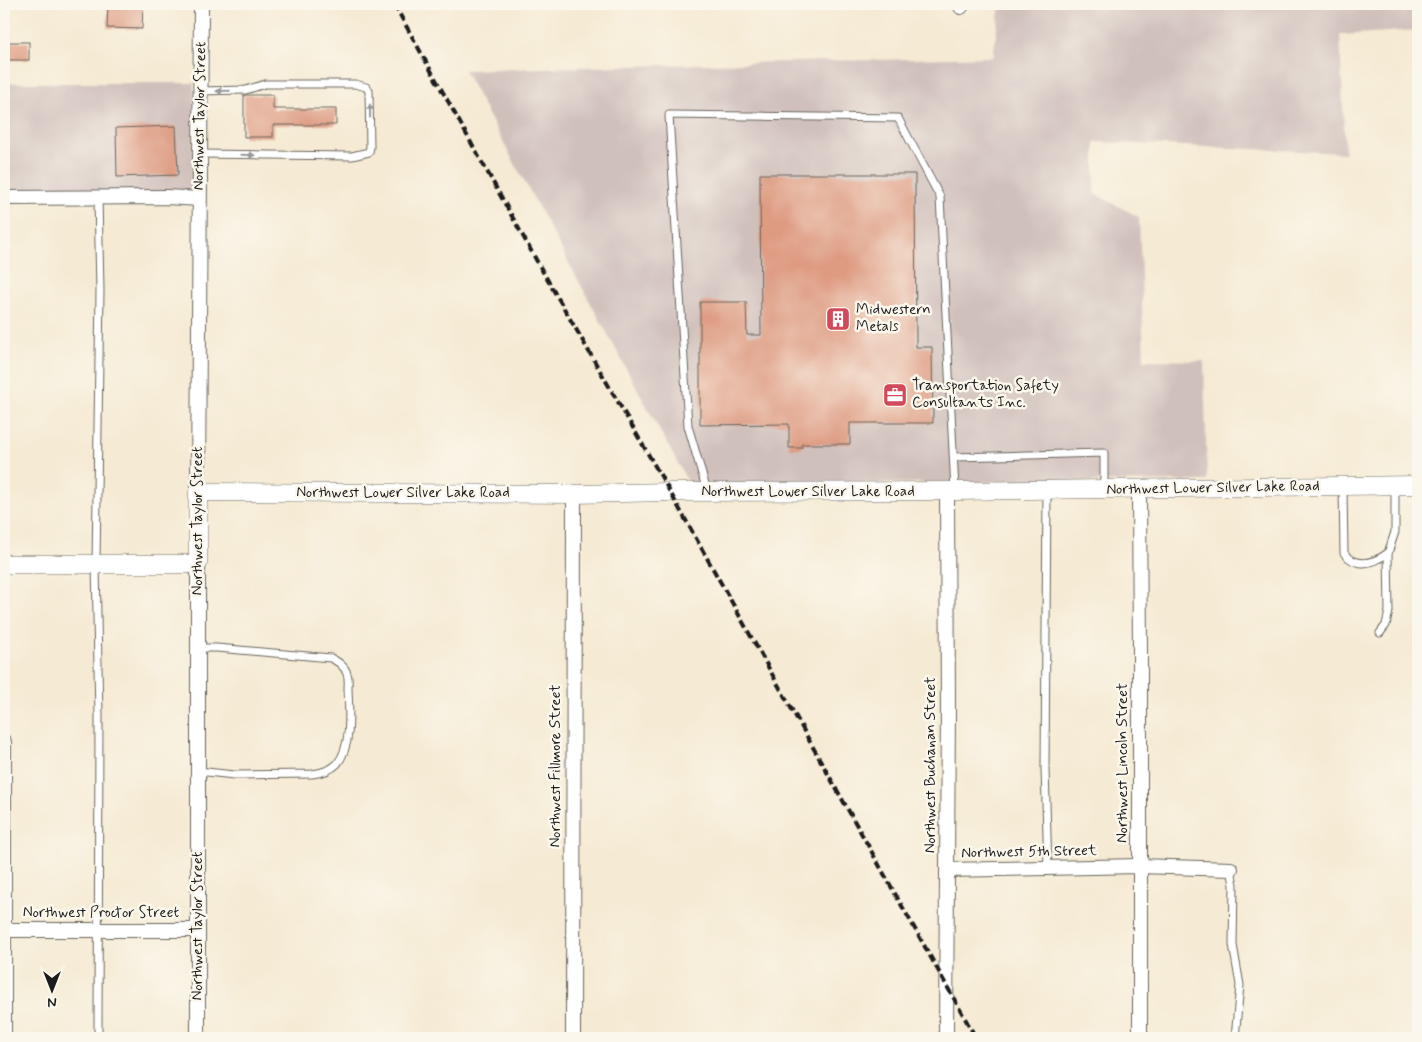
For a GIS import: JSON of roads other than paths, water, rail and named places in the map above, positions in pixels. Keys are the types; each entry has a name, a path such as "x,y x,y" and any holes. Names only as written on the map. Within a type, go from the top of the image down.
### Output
{"street":[{"name":"Northwest Taylor Street","path":"198,1038 198,492 201,4"},
{"path":"4,198 167,197 199,199"},
{"name":"Northwest Lower Silver Lake Road","path":"198,492 574,494 951,492 1418,486"},
{"name":"Northwest Lincoln Street","path":"1139,489 1140,1038"},
{"name":"Northwest Buchanan Street","path":"946,1038 951,492"},
{"name":"Northwest Fillmore Street","path":"573,1038 574,494"},
{"path":"4,564 198,564"},
{"path":"4,742 4,1038"},
{"name":"Northwest 5th Street","path":"947,870 1139,866 1232,869"},
{"name":"Northwest Proctor Street","path":"4,930 198,930"}],"lane":[{"path":"199,154 352,156 369,152 370,147 369,91 366,87 355,84 265,84 246,90 200,91"},
{"path":"707,492 688,426 669,115 898,118 940,197 954,457 951,492"},
{"path":"98,197 100,290 96,564 100,717 98,1038"},
{"path":"954,457 1104,453 1104,489"},
{"path":"1343,486 1344,553 1348,559 1363,564 1378,560 1388,553"},
{"path":"1380,633 1386,626 1389,611 1388,553 1395,532 1395,486"},
{"path":"1047,490 1045,769 1048,869"},
{"path":"198,648 226,648 331,658 341,664 348,674 349,696 348,733 343,753 336,765 324,772 312,774 234,775 198,771"},
{"path":"1232,869 1234,886 1233,945 1240,985 1235,1038"}],"railway":[{"path":"394,4 539,265 670,492 976,1038"}],"place":[{"name":"Midwestern Metals","path":"838,319"},
{"name":"Transportation Safety Consultants Inc.","path":"895,395"}]}
